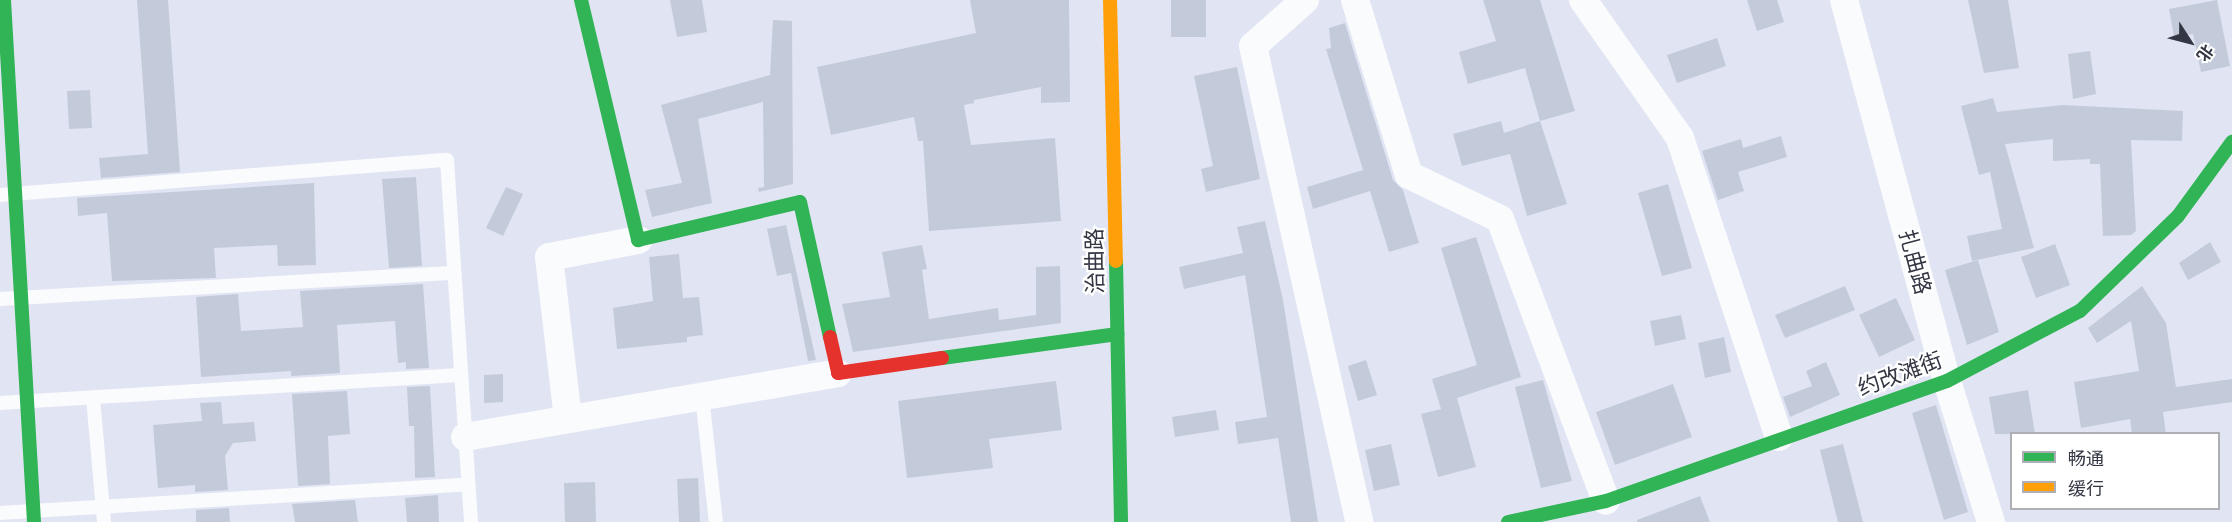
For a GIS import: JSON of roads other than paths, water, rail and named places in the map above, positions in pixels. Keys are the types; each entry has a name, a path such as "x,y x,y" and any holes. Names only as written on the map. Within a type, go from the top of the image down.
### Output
{"street":[{"path":"4,0 5,87 18,194 34,517"},
{"path":"581,0 638,240"},
{"name":"治曲路","path":"1110,0 1120,522"},
{"path":"1305,0 1253,46 1359,522"},
{"path":"1355,0 1409,176 1500,219 1606,501"},
{"path":"1583,0 1680,138 1779,437"},
{"name":"扎曲路","path":"1844,0 1947,381 1991,522"},
{"name":"约改滩街","path":"1508,522 1576,514 1779,437 1947,381 2080,310 2178,216 2232,142"},
{"path":"568,419 549,257 638,240 800,201 838,373"},
{"path":"465,437 838,373 1117,334"}],"lane":[{"path":"0,195 447,160 459,375 471,522"},
{"path":"0,299 454,273"},
{"path":"0,403 459,375"},
{"path":"702,396 716,522"},
{"path":"93,398 104,522"},
{"path":"0,513 34,517 103,506 468,484"}]}
